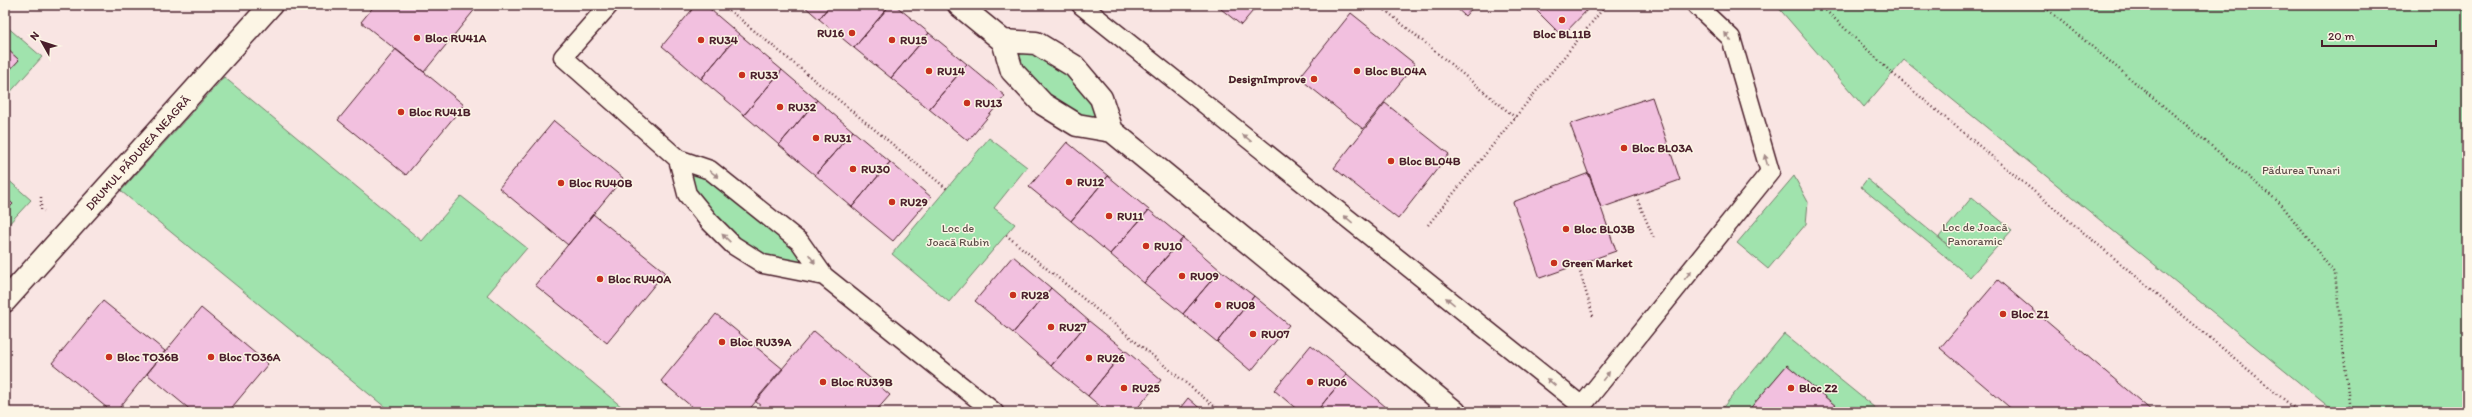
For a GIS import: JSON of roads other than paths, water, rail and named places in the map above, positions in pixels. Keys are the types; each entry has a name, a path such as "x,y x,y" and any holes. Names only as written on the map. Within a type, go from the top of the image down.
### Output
{"street":[{"name":"DRUMUL PĂDUREA NEAGRĂ","path":"5,301 271,5"},
{"path":"959,5 1003,41 1012,71 1043,104 1077,125 1112,131 1455,412"},
{"path":"1003,41 1036,43 1074,66 1101,98 1112,131"}],"lane":[{"path":"609,5 563,57 678,159 710,170 800,242 824,276 994,412"},
{"path":"1081,5 1579,409 1770,172 1731,38 1696,5"},
{"path":"678,159 687,194 709,221 734,245 763,264 824,276"}],"place":[{"name":"Bloc BL11B","path":"1562,20"},
{"name":"RU16","path":"852,33"},
{"name":"Bloc RU41A","path":"417,38"},
{"name":"RU34","path":"701,40"},
{"name":"RU15","path":"892,40"},
{"name":"RU14","path":"929,71"},
{"name":"Bloc BL04A","path":"1357,71"},
{"name":"RU33","path":"742,75"},
{"name":"DesignImprove","path":"1314,79"},
{"name":"RU13","path":"967,103"},
{"name":"RU32","path":"780,107"},
{"name":"Bloc RU41B","path":"401,112"},
{"name":"RU31","path":"816,138"},
{"name":"Bloc BL03A","path":"1624,148"},
{"name":"Bloc BL04B","path":"1391,161"},
{"name":"RU30","path":"853,169"},
{"name":"RU12","path":"1069,182"},
{"name":"Bloc RU40B","path":"561,183"},
{"name":"RU29","path":"892,202"},
{"name":"RU11","path":"1109,216"},
{"name":"Bloc BL03B","path":"1566,229"},
{"name":"RU10","path":"1146,246"},
{"name":"Green Market","path":"1554,263"},
{"name":"RU09","path":"1182,276"},
{"name":"Bloc RU40A","path":"600,279"},
{"name":"RU28","path":"1013,295"},
{"name":"RU08","path":"1218,305"},
{"name":"Bloc Z1","path":"2003,314"},
{"name":"RU27","path":"1051,327"},
{"name":"RU07","path":"1253,334"},
{"name":"Bloc RU39A","path":"722,342"},
{"name":"Bloc TO36B","path":"109,357"},
{"name":"Bloc TO36A","path":"211,357"},
{"name":"RU26","path":"1089,358"},
{"name":"Bloc RU39B","path":"823,382"},
{"name":"RU06","path":"1310,382"},
{"name":"RU25","path":"1124,388"},
{"name":"Bloc Z2","path":"1791,388"}],"park label":[{"name":"Pădurea Tunari","path":"2301,170"},
{"name":"Loc de Joacă Panoramic","path":"1975,234"},
{"name":"Loc de Joacă Rubin","path":"958,235"}]}
